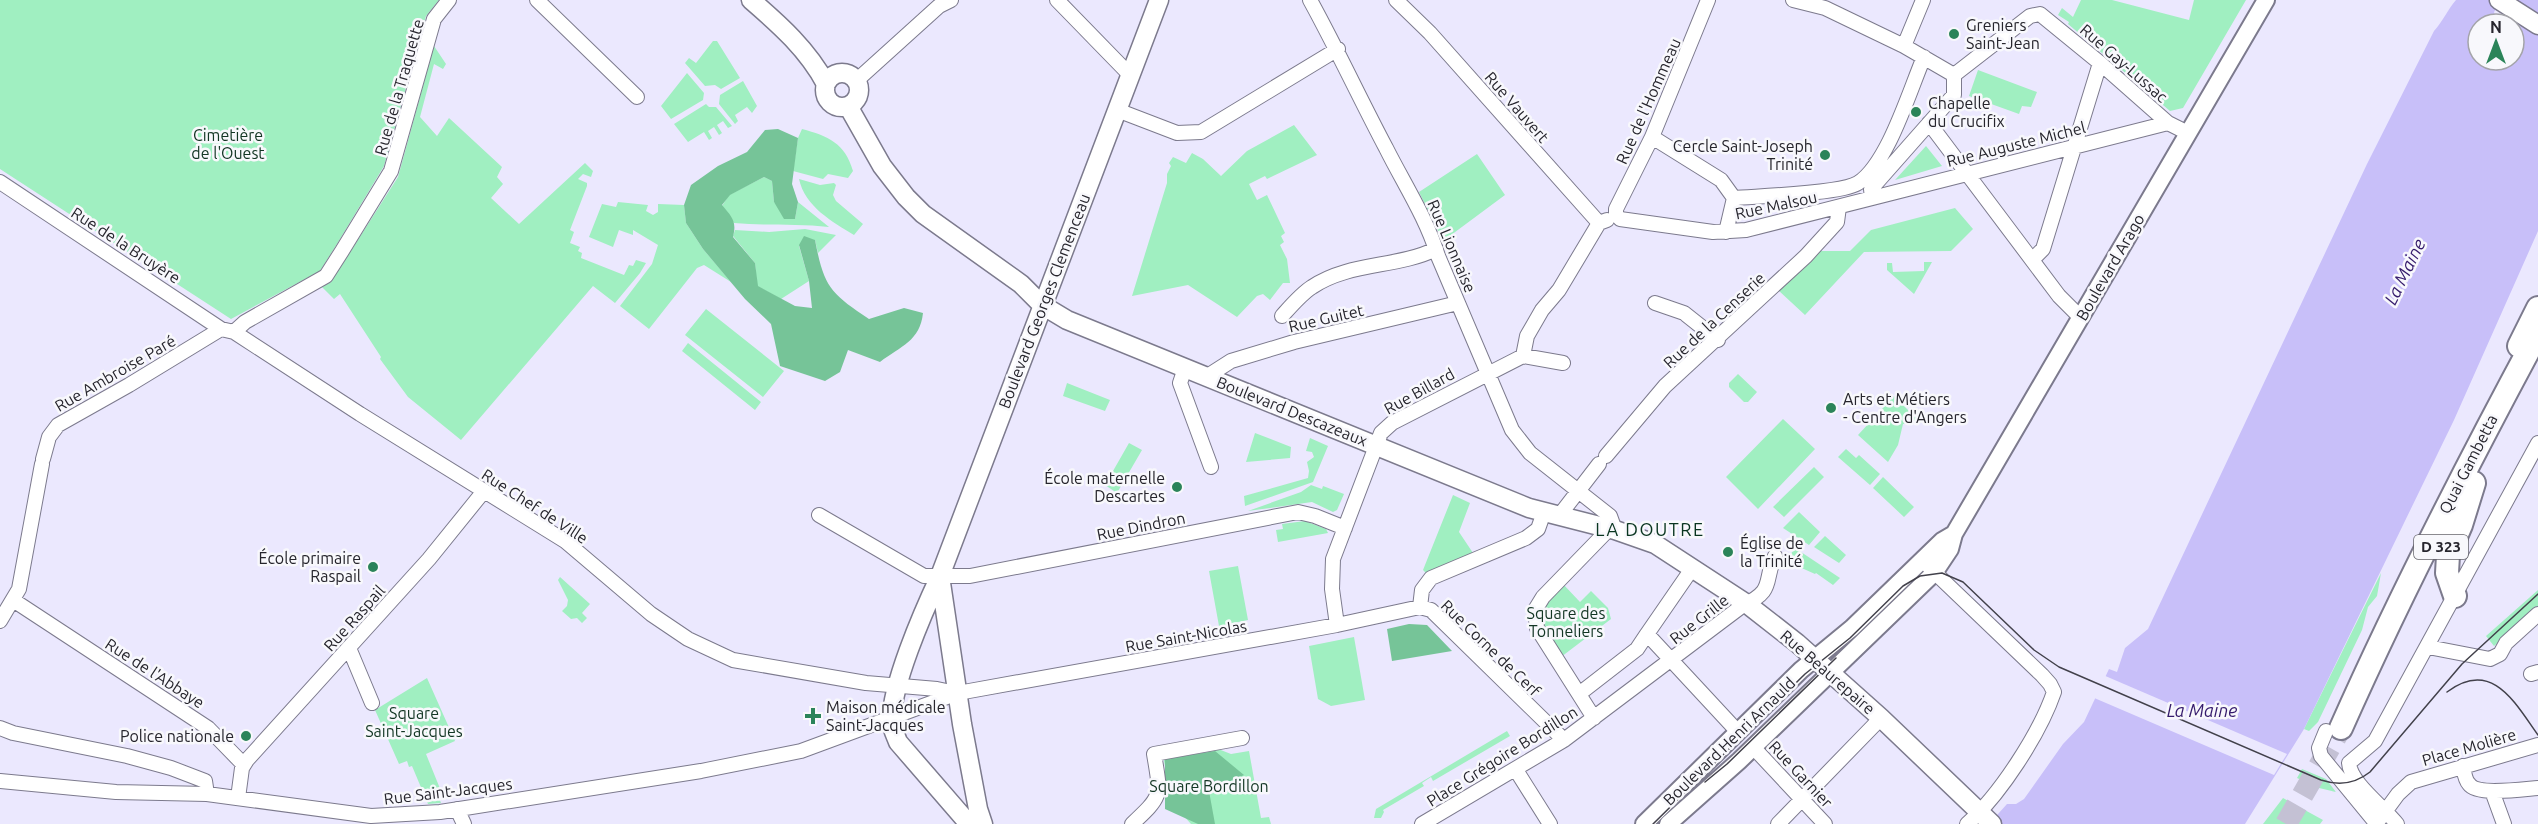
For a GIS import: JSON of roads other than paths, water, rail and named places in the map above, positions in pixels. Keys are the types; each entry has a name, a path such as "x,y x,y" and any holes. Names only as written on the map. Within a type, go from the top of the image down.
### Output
{"highway":[{"path":"2498,407 2511,363 2538,308"},
{"name":"Quai Gambetta","path":"2349,733 2396,638 2498,407 2538,333"},
{"name":"Quai Gambetta","path":"2465,485 2536,368"},
{"path":"2455,596 2447,573 2448,555 2462,525 2465,485"}],"main road":[{"path":"752,0 798,44 817,67 832,79"},
{"path":"768,0 801,31 832,79"},
{"name":"Boulevard Georges Clemenceau","path":"892,717 898,686 925,608 940,576 1159,0"},
{"name":"Boulevard Georges Clemenceau","path":"1150,27 1171,0"},
{"path":"2499,0 2538,25"},
{"path":"849,74 856,81 858,98 848,106 832,104 825,92 832,79 849,74"},
{"name":"Boulevard Descazeaux","path":"848,106 882,166 906,197 923,214 1021,284 1042,305 1067,320 1551,514 1612,530"},
{"name":"Rue Beaurepaire","path":"1612,530 1655,544 1748,604 1881,718 1981,820"},
{"path":"940,576 978,809 983,824"},
{"path":"892,717 892,726 898,742 969,824"}],"street":[{"name":"Rue de la Traquette","path":"227,330 326,276 391,171 434,19 448,0"},
{"path":"537,0 637,97"},
{"path":"1057,0 1131,76"},
{"name":"Rue Lionnaise","path":"1311,0 1432,234 1458,303 1512,430 1530,453 1610,516 1612,530"},
{"name":"Rue Vauvert","path":"1396,0 1430,33 1599,223"},
{"name":"Rue de l'Hommeau","path":"1616,214 1616,209 1652,137 1708,0"},
{"path":"1793,0 1825,8 1904,46 1954,75 1954,95 1871,189 1872,198"},
{"path":"1904,46 1923,0"},
{"name":"Boulevard Arago","path":"1934,573 1950,549 1954,534 2266,0"},
{"path":"856,81 874,67 882,55 939,6 950,1"},
{"name":"Rue Gay-Lussac","path":"1954,75 2035,15 2045,16 2168,123 2188,134"},
{"path":"1117,110 1177,132 1201,132 1338,49"},
{"path":"1734,198 1821,190 1857,183 1869,172 1885,149 1924,57"},
{"path":"2032,260 2043,249 2100,63"},
{"path":"1929,123 1969,173 2059,296 2081,318"},
{"name":"Rue Auguste Michel","path":"1872,198 2168,123"},
{"path":"1652,137 1721,180 1734,198 1726,232"},
{"name":"Rue de la Bruyère","path":"0,183 227,330"},
{"name":"Rue Malsou","path":"1616,214 1620,219 1726,232 1746,230 1872,198"},
{"name":"Rue de la Censerie","path":"1420,607 1422,590 1431,578 1526,538 1540,526 1578,489 1665,386 1806,256 1837,222 1839,207"},
{"path":"1563,363 1523,356 1527,336 1542,310 1559,290 1599,223 1616,214"},
{"path":"1282,316 1308,290 1341,273 1410,258 1436,249"},
{"name":"Rue Guitet","path":"1206,377 1231,361 1294,342 1458,303"},
{"path":"1655,303 1684,313 1718,339"},
{"name":"Rue Ambroise Paré","path":"0,621 20,585 43,462 49,437 58,425 227,330"},
{"name":"Rue Chef de Ville","path":"227,330 565,541 634,601 670,628 726,658 866,683 937,688 958,693"},
{"name":"Rue Billard","path":"1337,625 1331,576 1333,559 1381,433 1392,423 1523,356"},
{"path":"1185,368 1180,383 1211,467"},
{"path":"2376,824 2321,756 2319,748 2349,733 2428,647 2538,443"},
{"name":"Rue Raspail","path":"243,764 429,559 484,491"},
{"name":"Rue Dindron","path":"819,515 921,574 940,576 970,576 1298,512 1345,528"},
{"path":"1594,718 1537,628 1535,610 1536,605 1612,530"},
{"name":"Boulevard Henri Arnauld","path":"1644,824 1814,659 1852,628 1945,538 1954,534"},
{"name":"Rue Grille","path":"1671,662 1755,600 1769,584 1770,568 1775,556"},
{"path":"1923,559 1934,573 2043,675 2053,688 2053,695 2028,746 1981,820"},
{"name":"Boulevard Henri Arnauld","path":"1668,824 1753,747 1934,573"},
{"name":"Place Grégoire Bordillon","path":"1579,694 1637,649 1687,576"},
{"name":"Rue de l'Abbaye","path":"13,600 208,728 243,764"},
{"name":"Rue Saint-Nicolas","path":"958,693 1337,625 1420,607"},
{"name":"Rue Corne de Cerf","path":"1420,607 1431,610 1563,741"},
{"path":"2428,647 2490,659 2500,654 2506,643 2538,614"},
{"path":"1647,634 1738,732"},
{"path":"350,648 372,703"},
{"name":"Place Grégoire Bordillon","path":"1422,824 1563,741 1671,662"},
{"name":"Rue Saint-Jacques","path":"0,781 116,792 207,794 385,820 701,771 801,752 958,693"},
{"path":"1778,824 1881,718"},
{"path":"0,728 171,768 205,781 207,794"},
{"path":"2349,733 2349,770 2397,824"},
{"path":"1132,824 1159,796 1160,787 1154,754 1242,738"},
{"name":"Place Molière","path":"2376,824 2385,810 2411,782 2538,745"},
{"name":"Rue Garnier","path":"1753,747 1825,824"},
{"path":"2321,756 2349,764"},
{"path":"238,798 243,764"},
{"path":"2463,766 2470,786 2492,792 2538,788"},
{"path":"1516,770 1550,824"},
{"path":"2492,792 2504,824"},
{"path":"457,810 464,824"}],"water":[{"name":"La Maine","path":"2456,0 2502,0 2494,12 2466,12 2466,72 2526,72 2526,12 2505,12 2513,0 2538,0 2538,231 2454,420 2304,729 2245,824 1989,824 2007,804 2016,804 2024,799 2063,744 2084,722 2109,669 2117,672 2125,648 2148,629 2367,164 2440,23"}],"tunnel":[{"path":"2286,824 2341,728"}],"tram line":[{"path":"1653,824 1805,674 1850,638 1903,586 1920,576 1942,573 1963,582 2034,650 2059,667 2321,780 2334,783 2353,781 2370,772 2462,664 2538,594"},
{"path":"1705,782 1727,764 1836,658"},
{"path":"2447,692 2463,683 2477,680 2490,682 2511,698 2538,735"}],"place":[{"name":"Greniers Saint-Jean","path":"1954,34"},
{"name":"Chapelle du Crucifix","path":"1916,112"},
{"name":"Cercle Saint-Joseph Trinité","path":"1825,155"},
{"name":"Arts et Métiers - Centre d'Angers","path":"1831,408"},
{"name":"École maternelle Descartes","path":"1177,487"},
{"name":"Église de la Trinité","path":"1728,552"},
{"name":"École primaire Raspail","path":"373,567"},
{"name":"Maison médicale Saint-Jacques","path":"813,716"},
{"name":"Police nationale","path":"246,736"}],"district":[{"name":"LA DOUTRE","path":"1650,530"}],"park label":[{"name":"Cimetière de l'Ouest","path":"228,144"},
{"name":"Square des Tonneliers","path":"1566,622"},
{"name":"Square Saint-Jacques","path":"414,722"},
{"name":"Square Bordillon","path":"1209,786"}]}
